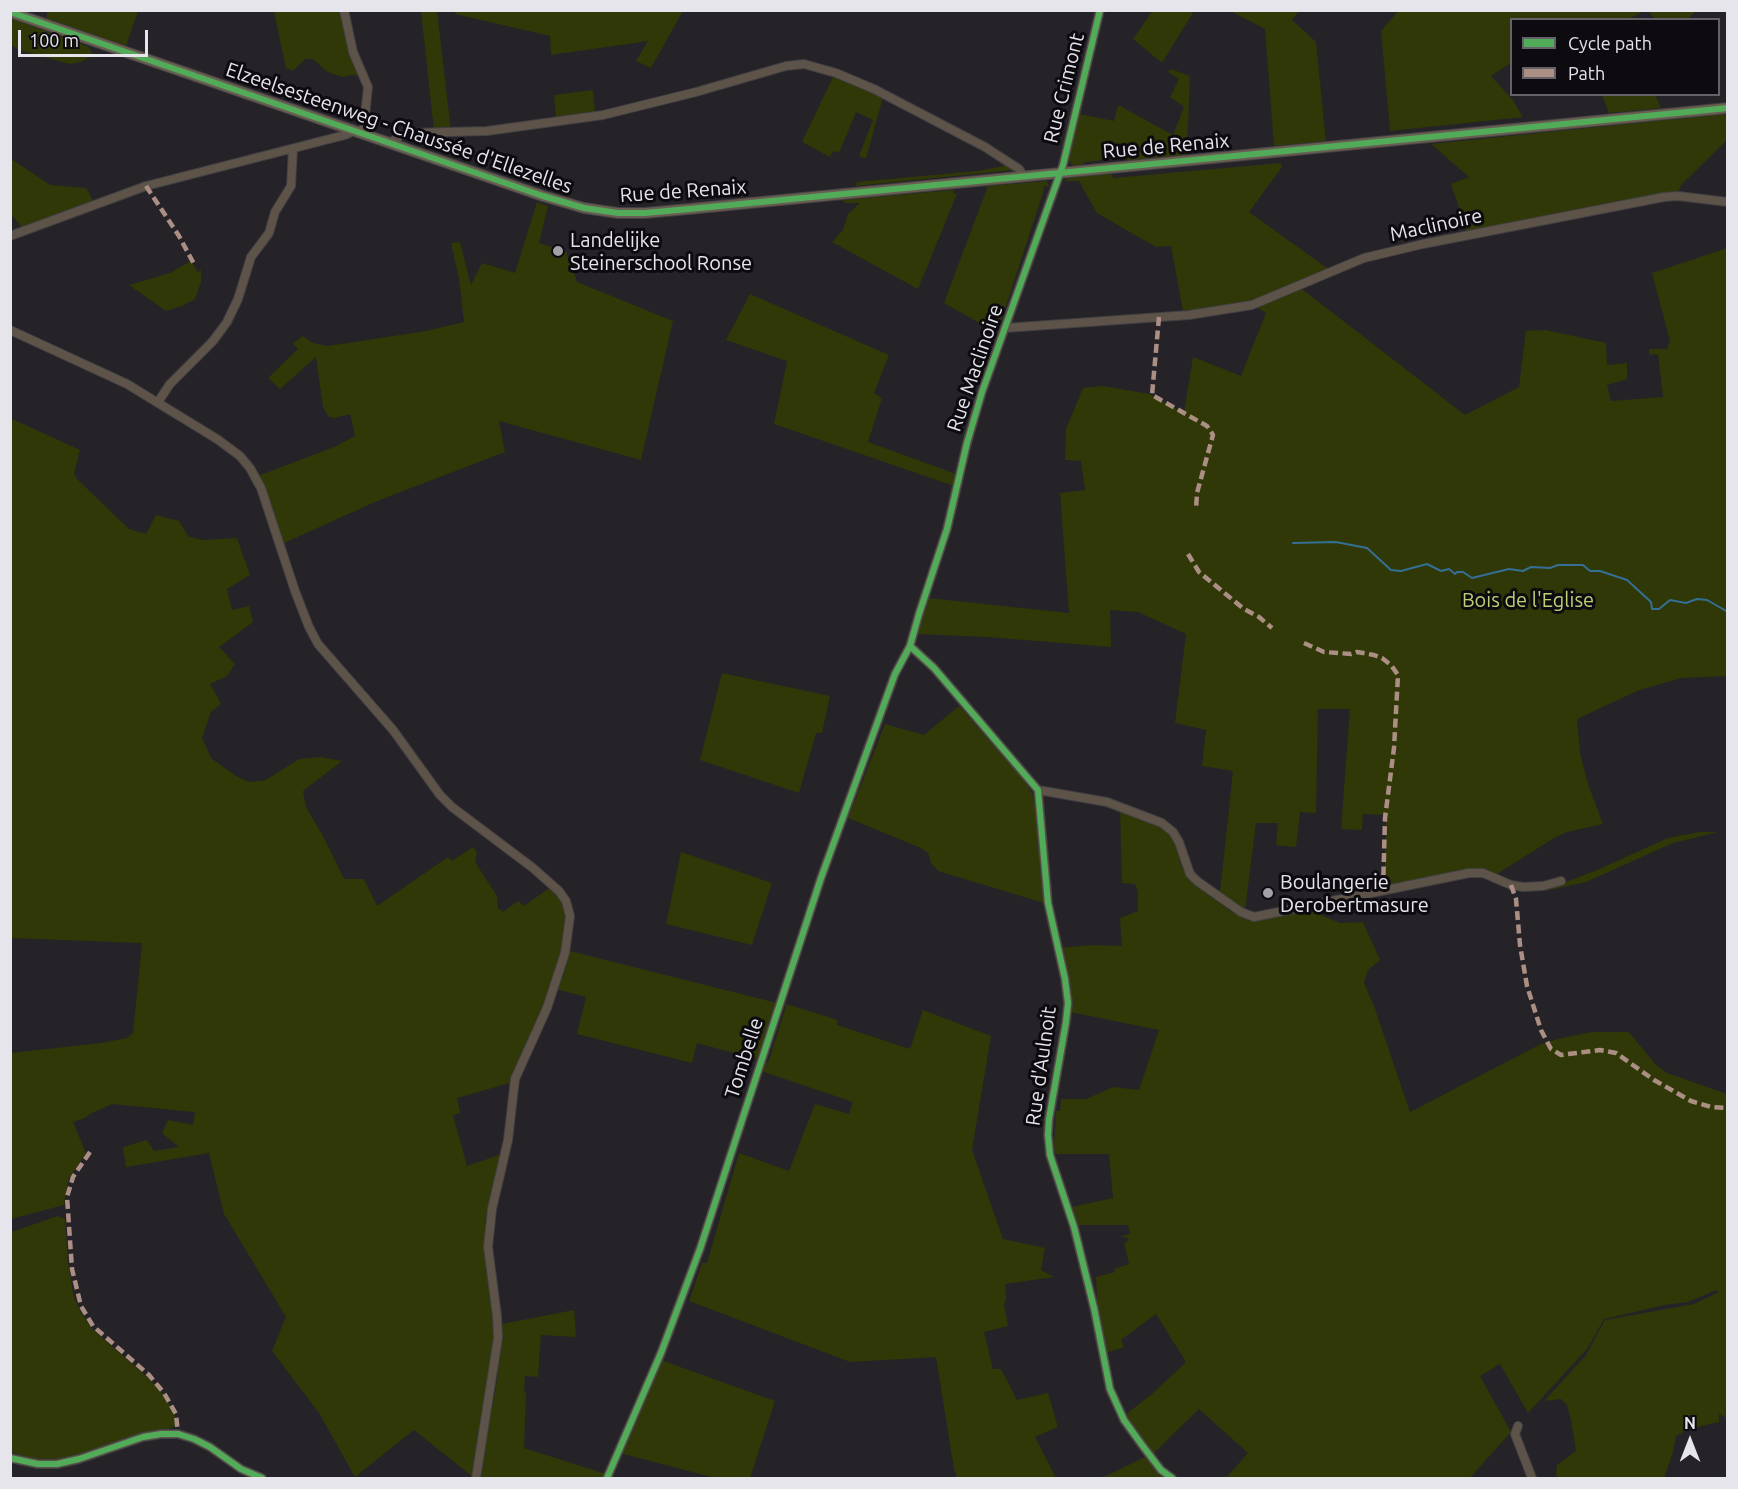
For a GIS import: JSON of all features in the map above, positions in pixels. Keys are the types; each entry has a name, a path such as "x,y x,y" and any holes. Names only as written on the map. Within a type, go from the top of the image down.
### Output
{"main road":[{"name":"Elzeelsesteenweg - Chaussée d'Ellezelles","path":"10,12 543,196 584,208 608,212"},
{"name":"Rue de Renaix","path":"608,212 645,213 678,210 1728,108"}],"street":[{"path":"10,236 146,186 358,132 368,87 353,52 344,10"},
{"name":"Rue Crimont","path":"1060,173 1100,10"},
{"path":"390,143 410,133 487,131 612,113 786,66 811,64 894,100 985,147 1019,169 1024,177"},
{"path":"158,402 170,384 213,341 227,322 238,299 251,257 268,232 275,212 291,186 293,149"},
{"name":"Rue Maclinoire","path":"910,646 951,515 972,425 1060,173"},
{"name":"Maclinoire","path":"1158,317 1189,315 1252,305 1364,258 1446,240 1664,197 1678,196 1728,202"},
{"name":"Rue Maclinoire","path":"1005,328 1158,317"},
{"path":"10,330 114,378 158,402 217,438 240,456 261,488 312,635 338,669 380,714 409,750 440,795 459,814 540,874 559,891 566,901 570,923 563,964 547,1008 515,1079 507,1148 492,1209 488,1247 498,1338 476,1479"},
{"path":"910,646 934,668 1038,790 1107,802 1162,823 1173,832 1179,842 1190,874 1249,916 1258,917 1469,873 1483,873 1511,885 1532,887 1561,881"},
{"name":"Tombelle","path":"607,1479 661,1353 700,1249 824,868 895,674 910,646"},
{"name":"Rue d'Aulnoit","path":"1038,790 1050,921 1065,979 1068,1004 1049,1119 1050,1155 1074,1227 1094,1308 1110,1389 1130,1428 1161,1470 1172,1479"},
{"path":"1518,1426 1515,1434 1533,1479"},
{"path":"10,1458 38,1464 57,1464 78,1460 143,1437 178,1434 210,1447 241,1469 262,1479"}],"green space":[{"path":"48,10 138,11 126,46 46,18"},
{"path":"456,10 683,11 651,68 636,61 648,41 551,55 550,36 455,14"},
{"path":"1153,10 1194,11 1162,63 1133,39"},
{"path":"1398,10 1644,11 1631,18 1510,18 1510,66 1491,76 1512,99 1523,117 1390,131 1381,31"},
{"path":"274,11 342,11 362,76 342,77 326,71 313,59 305,59 293,71 286,68"},
{"path":"421,11 437,11 451,131 434,131"},
{"path":"1230,11 1299,11 1292,20 1316,42 1326,141 1274,146 1265,29"},
{"path":"1648,11 1696,11 1689,18 1654,18"},
{"path":"11,18 89,47 93,55 81,62 69,64 19,50 11,45"},
{"path":"1171,69 1190,76 1187,155 1129,161 1125,158 1085,162 1075,166 1071,164 1069,158 1079,114 1114,121 1118,105 1173,135 1184,107 1170,97 1179,79 1168,72"},
{"path":"834,75 883,97 866,159 859,156 873,120 856,112 839,153 833,151 830,157 802,142"},
{"path":"593,90 595,113 556,119 554,95"},
{"path":"1602,96 1655,96 1661,108 1609,113"},
{"path":"1724,114 1727,140 1681,185 1677,195 1468,234 1451,184 1469,177 1431,144"},
{"path":"10,158 50,185 86,188 94,202 23,229 11,214"},
{"path":"1281,163 1282,167 1249,212 1331,271 1241,305 1183,311 1171,246 1156,247 1102,216 1096,212 1079,181 1064,181 1070,177 1112,173 1113,178"},
{"path":"1004,164 1014,170 855,186 857,182 977,171 1004,166"},
{"path":"1047,181 1049,187 1043,186 1044,190 997,333 944,303 988,186"},
{"path":"954,190 953,193 957,194 918,289 832,242 843,230 848,214 860,203 845,203 843,200"},
{"path":"537,202 548,206 539,243 566,251 577,282 673,321 641,460 499,421 505,452 377,501 282,544 258,476 334,447 355,436 350,414 329,417 323,407 316,357 280,389 268,378 298,349 293,343 303,336 313,343 328,346 426,331 464,322 459,279 451,243 460,242 471,285 482,263 515,273"},
{"name":"Bois de l'Eglise","path":"1727,248 1727,676 1681,678 1637,691 1577,719 1580,753 1588,784 1603,824 1567,832 1554,838 1494,876 1482,871 1384,889 1386,818 1384,815 1363,814 1362,830 1341,829 1350,709 1318,709 1316,813 1300,812 1296,847 1276,845 1278,823 1256,823 1245,911 1220,892 1233,771 1202,766 1206,730 1175,723 1186,634 1138,612 1110,610 1111,647 917,634 928,598 1069,613 1060,493 1085,490 1081,461 1065,460 1066,429 1083,388 1103,386 1150,394 1184,413 1193,357 1241,376 1266,313 1253,305 1298,286 1465,415 1519,387 1526,331 1545,330 1606,343 1607,365 1627,363 1627,379 1607,385 1611,401 1663,397 1658,354 1649,355 1649,349 1667,349 1670,341 1652,273"},
{"path":"191,261 198,272 201,270 201,282 195,299 182,306 166,311 129,285 170,273"},
{"path":"750,294 889,355 874,393 882,398 868,442 956,474 954,486 774,424 787,361 726,340"},
{"path":"10,418 80,450 74,473 77,479 129,529 146,534 156,515 179,521 189,537 204,540 237,538 250,575 227,589 232,610 249,606 253,622 219,647 235,664 227,676 210,684 221,704 211,712 202,738 211,758 236,776 249,782 266,780 299,759 321,757 342,761 303,791 306,807 344,879 364,879 377,906 448,857 452,861 473,847 477,853 475,862 497,896 498,908 503,912 518,901 524,906 552,886 566,903 568,919 553,986 513,1082 457,1098 460,1113 453,1115 467,1166 502,1154 485,1222 485,1251 494,1313 495,1343 478,1437 474,1478 414,1430 355,1477 319,1413 272,1351 286,1317 224,1214 209,1153 126,1167 123,1147 147,1140 154,1151 179,1147 162,1133 168,1120 193,1125 195,1112 112,1104 73,1122 86,1153 68,1180 64,1205 11,1219 11,1053 101,1043 127,1038 133,1033 142,943 11,938"},
{"path":"722,673 830,696 822,733 816,733 799,793 700,760"},
{"path":"959,706 1024,780 1032,793 1044,903 938,871 931,863 928,853 921,848 848,818 885,724 924,735"},
{"path":"1120,809 1161,827 1173,837 1188,879 1230,911 1249,921 1307,909 1340,923 1363,922 1380,960 1368,970 1364,983 1410,1112 1541,1044 1592,1032 1629,1032 1655,1064 1667,1073 1727,1094 1727,1422 1725,1417 1719,1414 1719,1422 1689,1429 1676,1436 1664,1478 1560,1478 1556,1475 1557,1465 1576,1451 1571,1420 1567,1405 1561,1399 1544,1401 1586,1355 1605,1320 1694,1304 1719,1292 1716,1290 1688,1302 1604,1319 1587,1349 1528,1413 1500,1364 1480,1376 1511,1432 1470,1478 1226,1478 1248,1453 1199,1409 1152,1455 1125,1415 1186,1362 1156,1314 1121,1340 1124,1347 1106,1353 1097,1299 1096,1277 1115,1272 1114,1269 1129,1264 1124,1243 1128,1241 1127,1237 1122,1236 1130,1234 1128,1225 1078,1225 1072,1207 1113,1198 1109,1154 1055,1154 1054,1146 1056,1111 1060,1111 1061,1099 1086,1099 1113,1087 1139,1090 1159,1030 1070,1012 1059,948 1092,945 1122,946 1120,918 1138,911 1138,891 1135,884 1122,883"},
{"path":"1699,832 1718,832 1673,843 1586,882 1545,891 1519,889 1566,882 1668,838"},
{"path":"681,852 772,883 752,945 666,924"},
{"path":"570,951 777,1003 759,1060 697,1043 692,1063 577,1034 586,997 556,989 562,978"},
{"path":"783,1003 838,1020 837,1025 910,1049 923,1010 991,1036 972,1150 1003,1239 1045,1248 1041,1270 1054,1277 1005,1284 1004,1305 1008,1326 984,1332 993,1369 1001,1369 1017,1400 1048,1393 1058,1427 1035,1437 1056,1478 957,1478 936,1357 850,1362 689,1301 702,1263 707,1263 739,1153 789,1171 815,1104 849,1114 853,1102 761,1071 763,1062 768,1063 786,1006"},
{"path":"58,1216 65,1219 68,1264 74,1297 80,1311 92,1329 163,1394 174,1412 176,1423 174,1427 168,1429 133,1436 64,1459 34,1459 11,1452 11,1232"},
{"path":"574,1310 576,1337 541,1335 538,1377 525,1376 524,1448 606,1474 604,1478 478,1478 496,1388 502,1324"},
{"path":"661,1360 775,1401 750,1478 715,1478 620,1453"},
{"path":"1145,1457 1165,1478 1100,1478 1108,1475"}],"waterway":[{"path":"1293,543 1336,542 1367,548 1391,570 1401,571 1427,564 1441,571 1449,569 1455,574 1463,572 1472,578 1509,569 1523,571 1531,567 1583,565 1590,571 1600,571 1627,580 1651,602 1652,609 1659,609 1670,600 1686,603 1697,599 1707,600 1728,612"}],"marked path":[{"path":"146,186 179,236 194,264"},
{"path":"1159,317 1152,395 1207,426 1213,435 1197,493 1196,509"},
{"path":"1188,554 1199,572 1244,609 1259,617 1272,628"},
{"path":"1304,643 1324,652 1351,654 1357,652 1374,655 1391,665 1398,675 1394,748 1385,818 1383,892"},
{"path":"1511,885 1516,899 1520,945 1527,986 1541,1030 1551,1049 1561,1055 1600,1050 1616,1053 1654,1080 1691,1101 1711,1107 1728,1108"},
{"path":"90,1152 73,1177 67,1197 72,1269 81,1306 93,1326 149,1375 164,1393 176,1414 178,1434"}],"cycle path":[{"path":"607,1478 661,1353 700,1249 821,878 895,674 910,646 947,529 967,443 982,392 1063,165 1100,10"},
{"path":"10,12 543,196 584,208 618,213 689,209 1728,108"},
{"path":"910,646 934,668 1038,790 1048,903 1068,1003 1049,1119 1050,1155 1074,1227 1094,1308 1110,1389 1124,1420 1161,1470 1172,1478"},
{"path":"10,1458 38,1464 57,1464 79,1459 143,1437 178,1434 210,1447 241,1469 262,1478"}],"place":[{"name":"Landelijke Steinerschool Ronse","path":"558,251"},
{"name":"Boulangerie Derobertmasure","path":"1268,893"}]}
